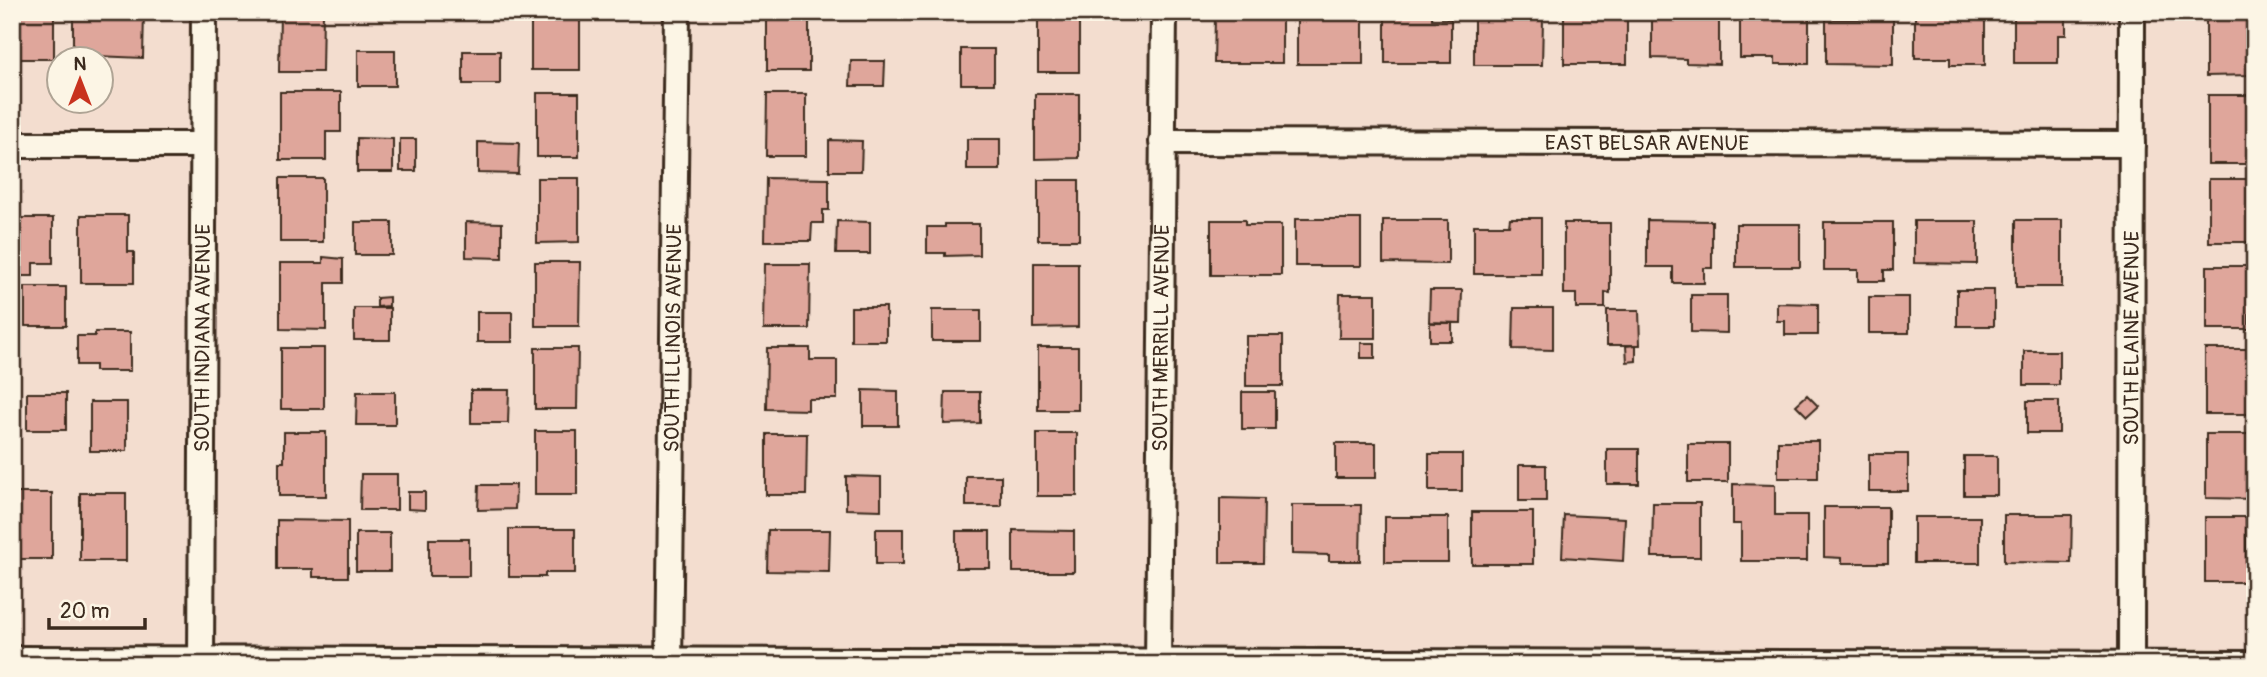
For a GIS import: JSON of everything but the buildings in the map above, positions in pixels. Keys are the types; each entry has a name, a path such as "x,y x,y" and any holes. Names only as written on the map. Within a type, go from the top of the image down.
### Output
{"street":[{"name":"SOUTH INDIANA AVENUE","path":"201,662 204,12"},
{"name":"SOUTH ILLINOIS AVENUE","path":"668,662 677,12"},
{"name":"SOUTH MERRILL AVENUE","path":"1158,663 1164,12"},
{"name":"SOUTH ELAINE AVENUE","path":"2132,12 2132,664"},
{"name":"EAST BELSAR AVENUE","path":"1162,142 2132,144"},
{"path":"12,145 203,145"},
{"path":"12,659 201,662 2255,664"}]}
